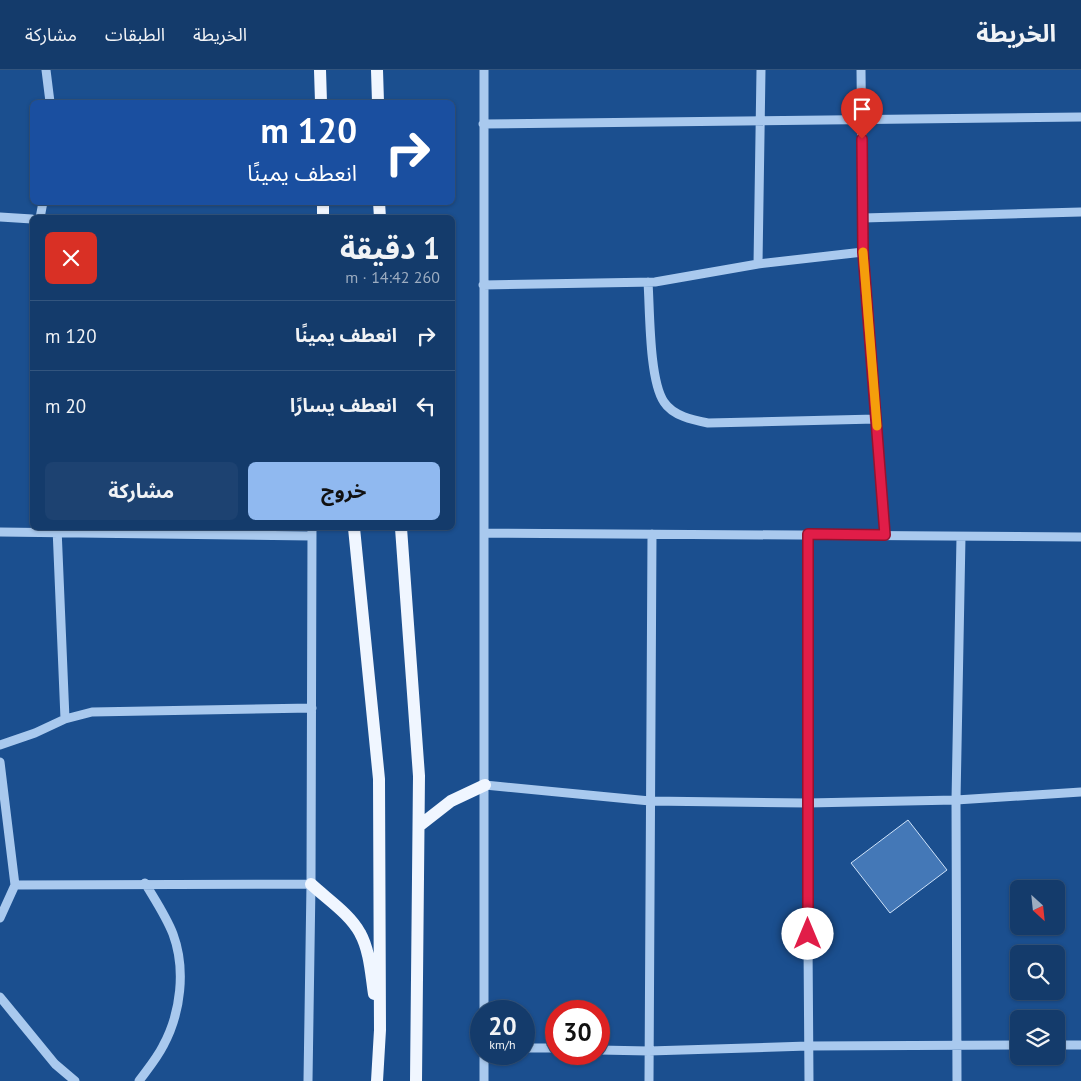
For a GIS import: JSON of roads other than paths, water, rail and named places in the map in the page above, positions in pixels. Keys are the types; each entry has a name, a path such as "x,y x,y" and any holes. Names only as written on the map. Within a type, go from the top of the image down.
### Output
{"main road":[{"path":"320,70 321,100"},
{"path":"377,70 378,100"},
{"path":"354,530 379,779 380,1030 377,1081"},
{"path":"401,530 419,776 416,1081"},
{"path":"419,826 451,801 485,785"},
{"path":"311,884 346,916 360,934 367,955 380,1030"}],"street":[{"path":"46,70 50,100"},
{"path":"484,70 484,1000"},
{"path":"758,264 761,70"},
{"path":"861,70 863,252 885,535"},
{"path":"483,124 1081,117"},
{"path":"863,218 1081,212"},
{"path":"0,217 30,219"},
{"path":"483,285 648,282 758,264 863,252"},
{"path":"648,282 654,381 664,404 684,418 708,423 876,419"},
{"path":"57,530 65,720"},
{"path":"0,532 57,530 312,532 311,884 308,1081"},
{"path":"484,533 1081,537"},
{"path":"649,1081 652,534"},
{"path":"808,534 809,1081"},
{"path":"957,1081 956,800 961,536"},
{"path":"0,745 65,720 92,712 312,708"},
{"path":"0,762 15,885 0,918"},
{"path":"485,785 650,801 807,803 956,800 1081,792"},
{"path":"15,885 145,883 311,884"},
{"path":"139,1081 163,1047 176,1016 180,984 179,956 173,935 145,883"},
{"path":"0,997 55,1064 75,1081"},
{"path":"610,1050 649,1051 808,1046 1010,1045"},
{"path":"1065,1045 1081,1045"},
{"path":"484,1065 484,1081"}]}
